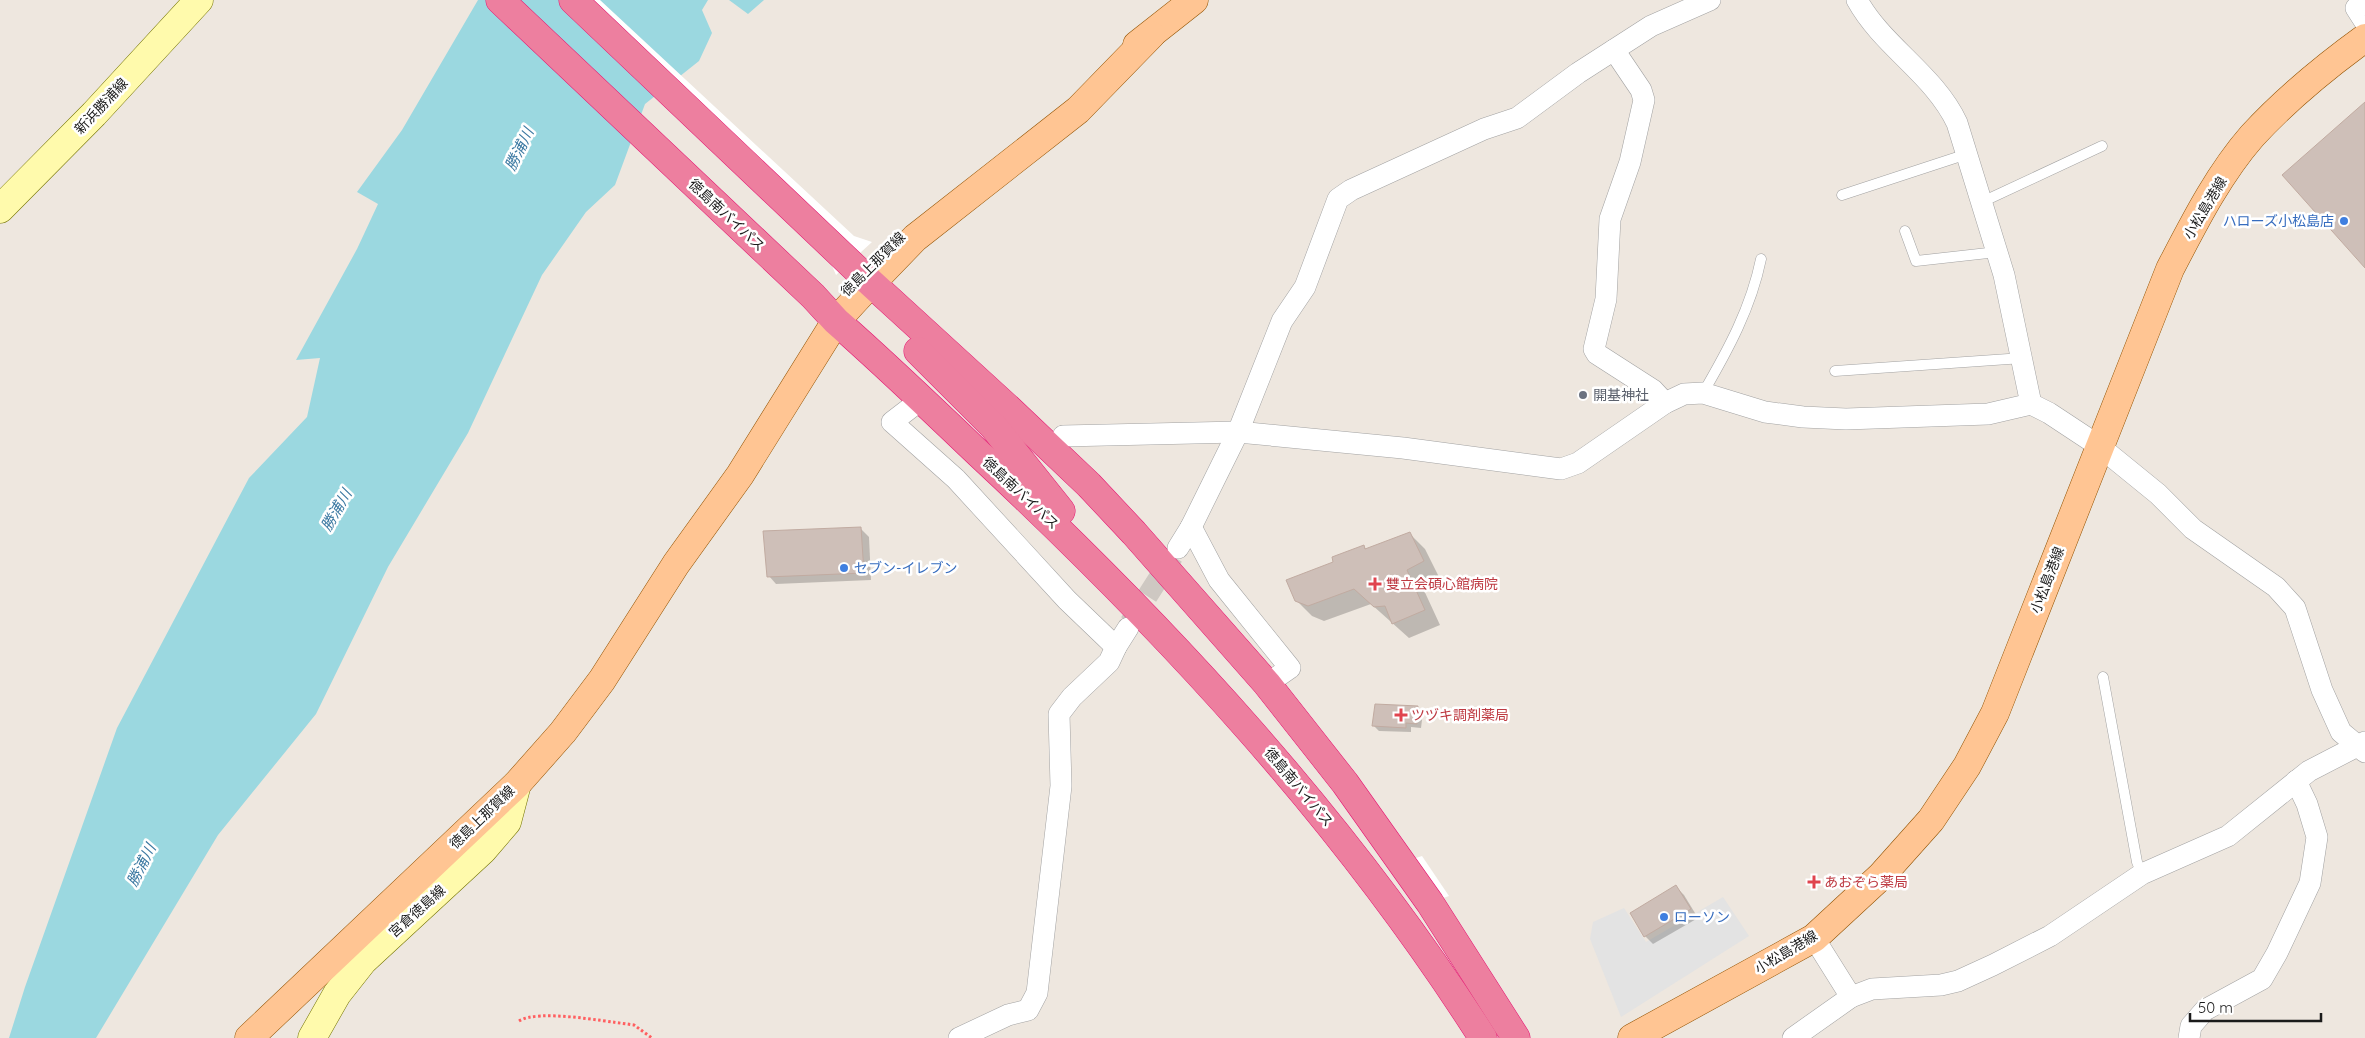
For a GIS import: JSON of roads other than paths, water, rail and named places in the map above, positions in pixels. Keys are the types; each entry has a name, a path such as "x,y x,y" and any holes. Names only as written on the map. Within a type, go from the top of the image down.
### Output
{"highway":[{"name":"徳島南バイパス","path":"500,0 1102,572 1233,710 1369,873 1399,913 1483,1038"},
{"path":"573,0 860,279 1010,410 1089,485 1207,614 1267,684 1345,783 1430,902 1516,1038"},
{"path":"860,279 948,379 993,426 1064,515 1102,572"}],"main road":[{"name":"新浜勝浦線","path":"0,209 94,114 198,0"},
{"name":"徳島上那賀線","path":"250,1038 517,784 563,732 602,680 676,564 727,471 825,310 860,279 941,195 1039,117 1151,35 1194,0"},
{"name":"小松島港線","path":"1632,1038 1814,938 1881,876 1931,820 1967,766 1995,712 2170,269 2206,201 2252,136 2318,73 2365,38"},
{"name":"宮倉徳島線","path":"312,1038 337,994 363,961 483,850 507,822 517,784"}],"street":[{"path":"1178,548 1191,527 1238,432 1282,321 1305,287 1338,199 1351,190 1446,146 1517,118 1578,73 1651,26 1710,0"},
{"path":"1857,0 1901,55 1935,87 1948,104 1967,154 1997,252 2022,358 2030,404"},
{"path":"2365,3 2356,8 2365,22"},
{"path":"1614,50 1641,90 1644,100 1630,162 1610,219 1606,299 1594,349 1598,354 1653,390 1665,403"},
{"path":"1063,436 1238,432 1393,447 1561,469 1578,463 1665,403 1684,394 1703,393 1765,412 1803,417 1846,419 1988,414 2030,404 2050,413 2099,446 2158,494 2193,530 2276,587 2295,608 2322,690 2341,732 2362,746 2296,781 2228,836 2142,874 2050,936 1958,981 1941,986 1872,989 1851,997 1792,1038"},
{"path":"922,399 892,422 956,479 1067,600 1116,647"},
{"path":"1191,527 1219,580 1290,668 1267,684"},
{"path":"960,1038 1008,1015 1028,1010 1037,993 1061,786 1059,714 1072,697 1109,662 1128,628"},
{"path":"2189,1038 2191,1026 2205,1010 2262,978 2278,953 2310,883 2316,837 2307,804 2296,781"},
{"path":"1814,938 1851,997"}],"lane":[{"path":"1982,202 2102,146"},
{"path":"1842,195 1967,154"},
{"path":"1904,231 1916,261 1997,252"},
{"path":"1703,393 1728,351 1746,312 1756,282 1760,259"},
{"path":"1835,370 2022,358"},
{"path":"2104,677 2137,862 2142,874"}],"water":[{"name":"勝浦川","path":"478,0 708,0 702,10 712,33 699,61 645,104 615,185 586,212 542,275 468,433 388,567 316,714 218,835 96,1038 9,1038 25,987 117,728 249,478 307,417 320,358 296,360 357,249 378,204 357,192 402,130"},
{"path":"729,0 764,0 748,14"}],"tunnel":[{"path":"1130,623 1173,556"}],"place":[{"name":"ハローズ小松島店","path":"2344,221"},
{"name":"開基神社","path":"1583,395"},
{"name":"セブン-イレブン","path":"844,568"},
{"name":"雙立会碩心館病院","path":"1375,584"},
{"name":"ツヅキ調剤薬局","path":"1401,715"},
{"name":"あおぞら薬局","path":"1814,882"},
{"name":"ローソン","path":"1664,917"}]}
